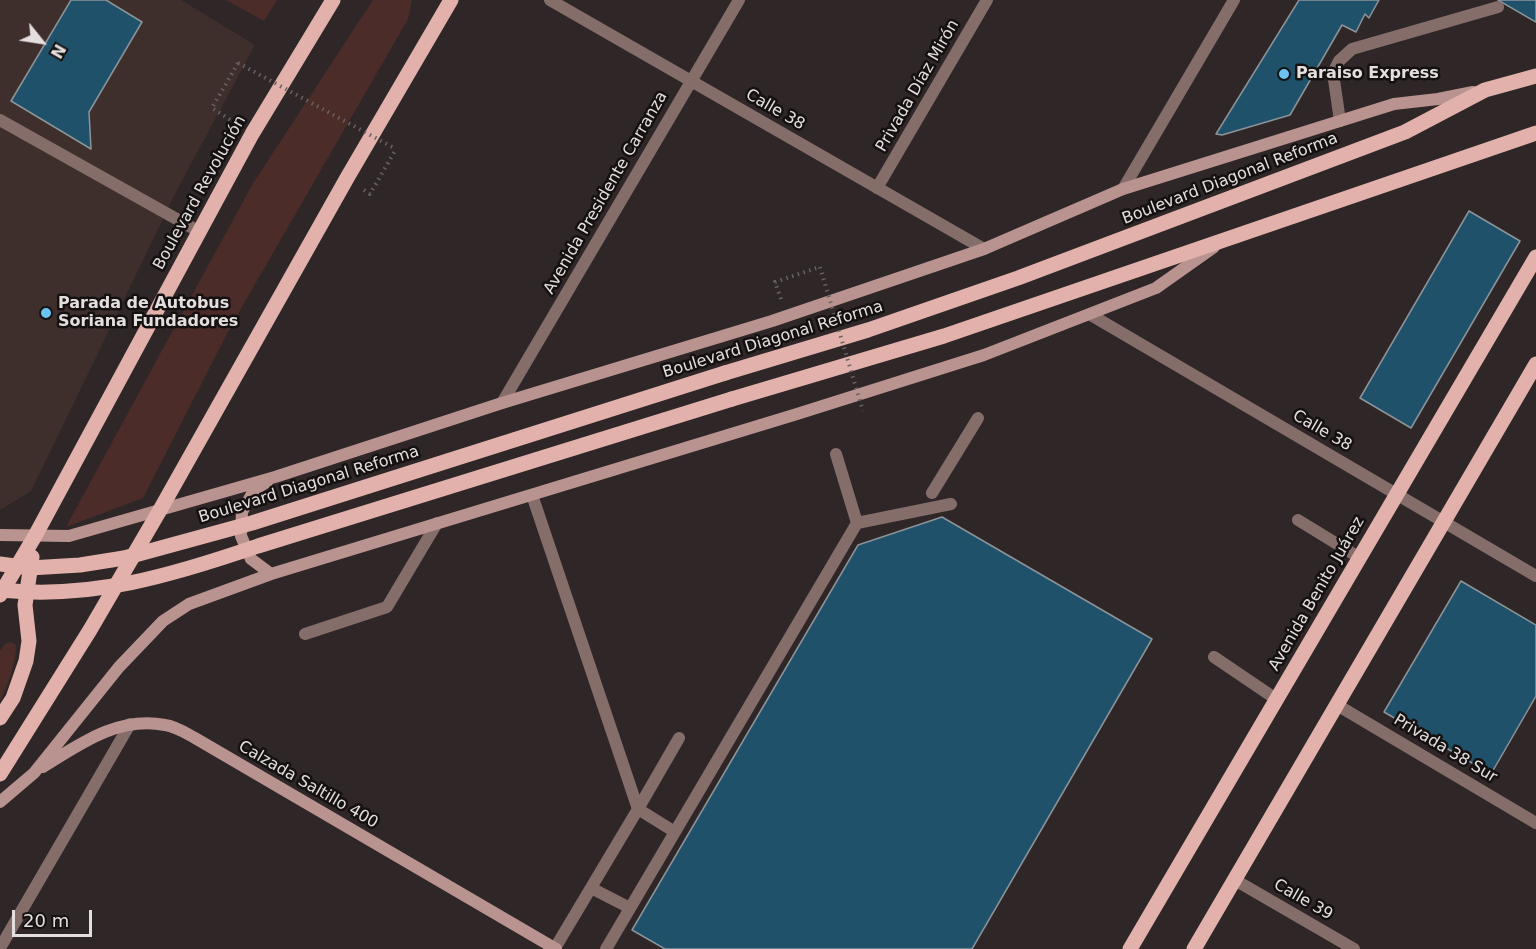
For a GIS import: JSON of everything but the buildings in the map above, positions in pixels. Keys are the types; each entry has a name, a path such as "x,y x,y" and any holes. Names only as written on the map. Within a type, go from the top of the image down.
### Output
{"main road":[{"name":"Boulevard Revolución","path":"0,595 35,536 252,134 333,0"},
{"path":"0,774 90,630 160,510 347,178 451,0"},
{"name":"Boulevard Diagonal Reforma","path":"0,564 30,568 80,565 124,558 263,520 725,373 868,330 1018,278 1406,132 1485,90 1536,76"},
{"path":"0,590 24,593 96,588 141,582 185,571 732,399 944,336 1536,133"},
{"name":"Avenida Benito Juárez","path":"1130,949 1536,257"},
{"path":"1194,949 1536,364"},
{"path":"0,718 13,698 26,661 29,641 25,605 35,536"}],"street":[{"name":"Calle 38","path":"550,0 984,249"},
{"name":"Avenida Presidente Carranza","path":"502,403 739,0"},
{"name":"Privada Díaz Mirón","path":"877,188 987,0"},
{"path":"1123,189 1234,0"},
{"path":"1340,121 1333,73 1339,61 1352,49 1498,7"},
{"path":"0,535 69,536 275,477 502,403 772,321 984,249 1123,189 1394,104 1485,90"},
{"path":"0,120 198,231"},
{"path":"0,802 34,773 119,667 163,621 189,604 271,574 984,355 1156,288 1220,242"},
{"name":"Calle 38","path":"1091,315 1536,576"},
{"path":"932,493 978,418"},
{"path":"606,949 857,523 836,454"},
{"path":"271,574 251,559 241,536 242,512 254,490 275,477"},
{"path":"532,495 638,809 675,832"},
{"path":"857,523 951,504"},
{"path":"1298,520 1360,558"},
{"path":"305,634 387,607 437,523"},
{"path":"1214,657 1276,699"},
{"name":"Privada 38 Sur","path":"1337,705 1536,823"},
{"path":"0,948 130,724"},
{"name":"Calzada Saltillo 400","path":"34,773 98,734 130,724 165,725 195,738 555,949"},
{"path":"555,949 679,738"},
{"name":"Calle 39","path":"1235,880 1354,949"},
{"path":"591,888 630,908"}],"path":[{"path":"252,134 212,108 237,63 396,149 370,194"},
{"path":"775,282 820,267 863,411"}],"shaded area":[{"path":"0,0 181,0 255,45 178,188 31,491 0,510"},
{"path":"226,0 277,0 264,21"},
{"path":"373,0 412,0 408,19 232,324 143,498 66,527 252,185"},
{"path":"11,642 16,645 15,660 0,701 0,651 5,644"}],"place":[{"name":"Paraiso Express","path":"1284,74"},
{"name":"Parada de Autobus Soriana Fundadores","path":"46,313"}]}
